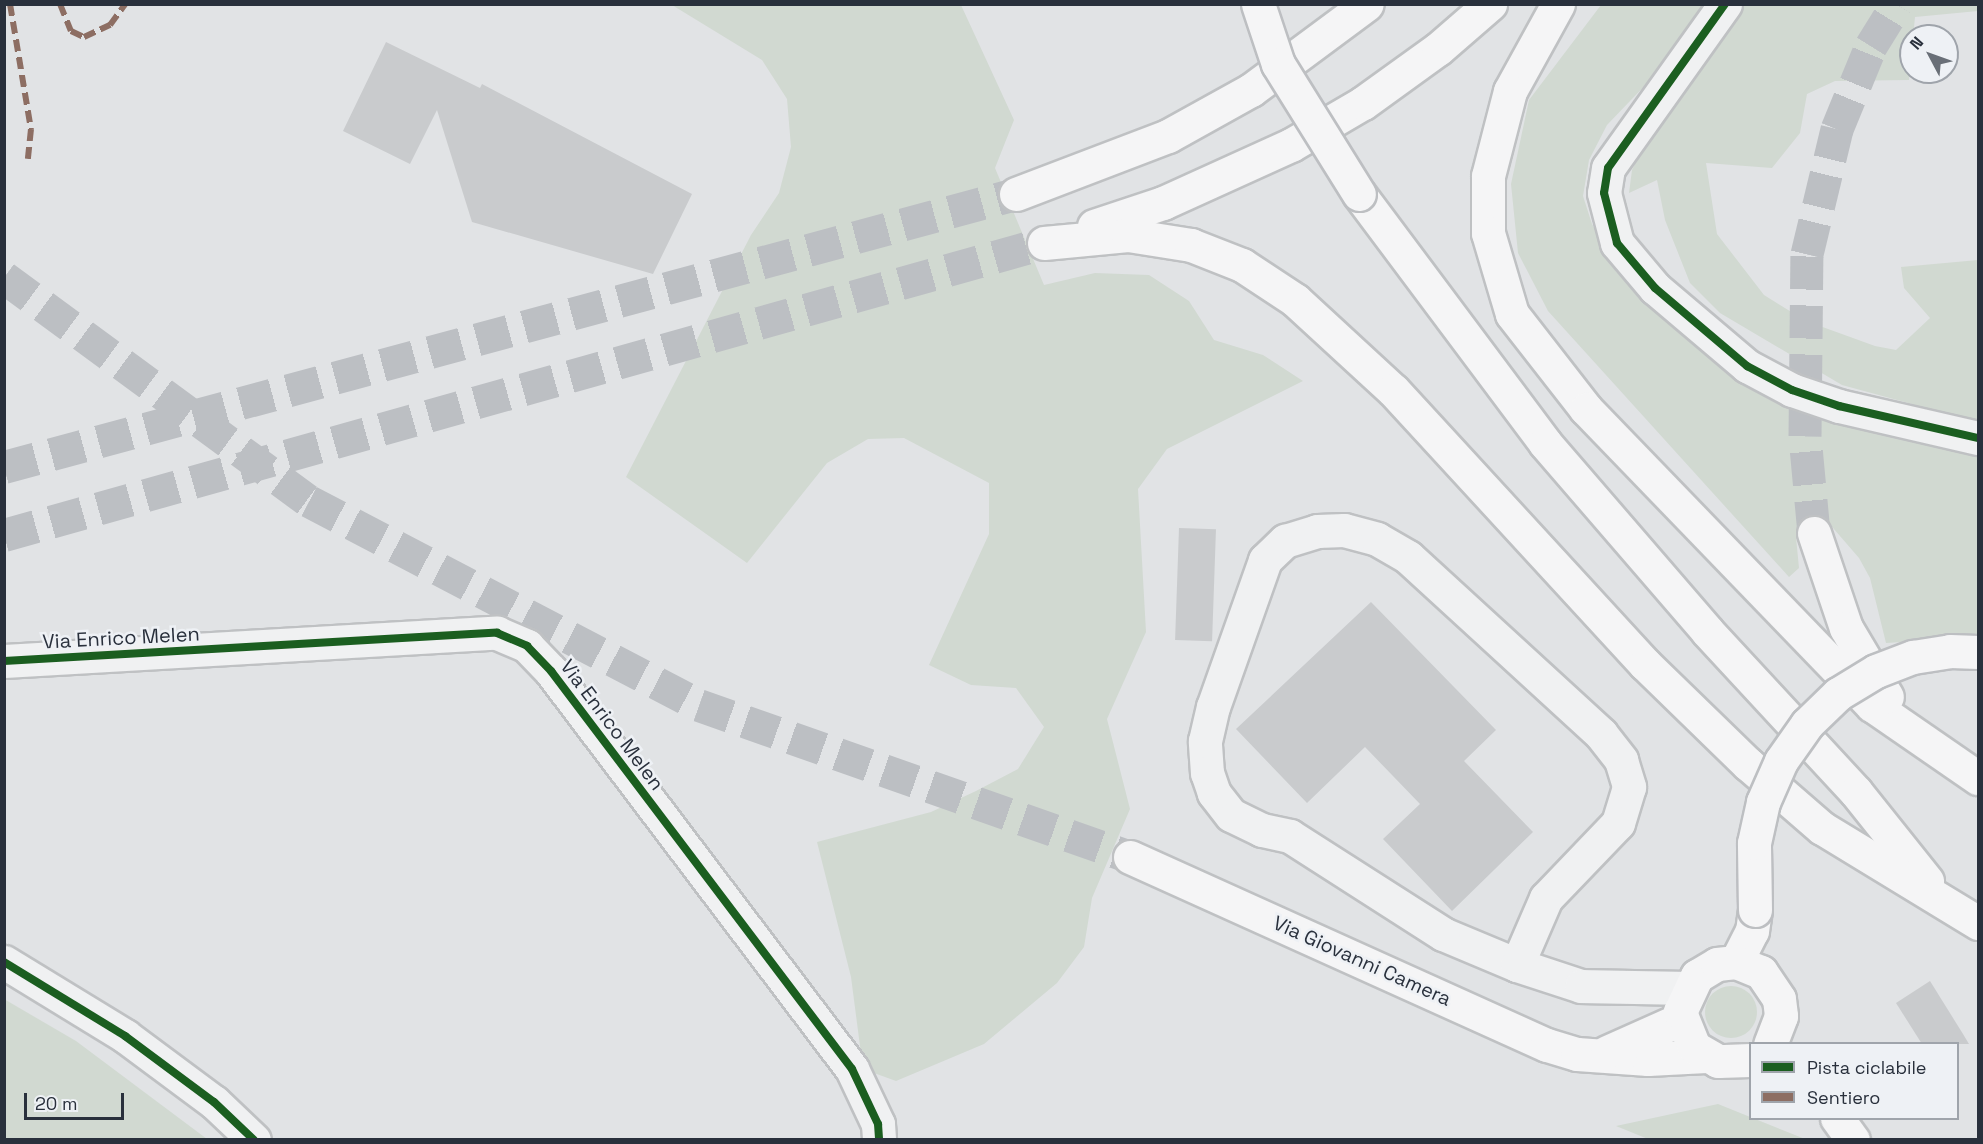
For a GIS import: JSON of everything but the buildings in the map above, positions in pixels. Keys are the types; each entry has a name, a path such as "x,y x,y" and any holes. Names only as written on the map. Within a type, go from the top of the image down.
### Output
{"main road":[{"path":"1258,4 1278,64 1359,194 1545,443 1721,647 1856,792 1937,894"},
{"path":"1319,43 1350,4"},
{"path":"1016,194 1168,136 1251,90 1319,43 1366,4"},
{"path":"1490,4 1363,103 1292,145 1163,203 1044,243 1128,235 1191,245 1242,265 1295,300 1393,390 1644,664 1748,764 1822,828 1937,894 1978,923"},
{"path":"1558,4 1510,92 1488,176 1488,233 1512,314 1586,409 1872,705 1915,738 1978,778"},
{"path":"1814,533 1846,628 1915,738"},
{"path":"1736,962 1752,931 1755,910 1754,843 1764,802 1781,761 1807,724 1838,694 1876,671 1913,657 1950,651 1978,652"},
{"name":"Via Giovanni Camera","path":"1130,857 1547,1045 1597,1055 1706,1056 1729,1063 1749,1060"},
{"path":"1597,1055 1684,1003 1707,969 1736,962 1761,972 1779,999 1781,1016 1771,1042"},
{"path":"1684,1003 1694,1047 1706,1056"},
{"path":"1838,1120 1853,1140"}],"street":[{"path":"1725,4 1608,168 1604,194 1617,243 1655,288 1747,366 1792,390 1839,406 1978,438"},
{"path":"1517,965 1546,898 1618,823 1629,787 1621,760 1601,734 1408,557 1377,539 1344,530 1317,531 1285,542 1265,560 1213,707 1205,741 1207,773 1214,793 1231,815 1262,830 1290,836 1443,934 1517,965 1581,986 1684,1003"},
{"name":"Via Enrico Melen","path":"4,661 497,633 527,646 551,671 852,1069 878,1124 879,1140"},
{"path":"4,962 125,1036 214,1102 254,1140"}],"shaded area":[{"path":"672,5 961,5 1014,120 995,168 1044,285 1095,273 1149,275 1189,301 1214,340 1263,355 1303,381 1167,449 1138,489 1146,632 1107,719 1130,809 1092,898 1084,947 1057,983 984,1044 896,1081 863,1069 851,977 817,842 931,812 976,791 1018,769 1044,727 1016,688 971,685 929,665 989,534 989,483 904,438 868,439 827,463 747,563 626,477 751,235 779,193 791,147 787,99 762,60"},
{"path":"1601,5 1978,5 1978,11 1915,17 1914,24 1899,24 1899,80 1835,81 1807,94 1800,133 1772,168 1706,163 1717,234 1764,295 1806,321 1875,346 1896,350 1930,318 1904,288 1901,267 1978,260 1978,422 1842,385 1720,313 1690,283 1665,220 1657,180 1629,193 1632,170 1657,120 1678,51 1607,125 1589,160 1583,196 1592,224 1610,255 1658,310 1723,368 1768,393 1876,432 1978,454 1978,637 1886,643 1870,578 1859,558 1827,521 1804,517 1796,537 1799,568 1789,577 1548,311 1518,253 1511,184 1529,100"},
{"path":"1731,986 1741,988 1749,994 1755,1002 1757,1012 1755,1022 1749,1030 1741,1036 1731,1038 1721,1036 1713,1030 1707,1022 1705,1012 1707,1002 1713,994 1721,988"},
{"path":"4,999 76,1041 207,1139 5,1139"},
{"path":"1718,1104 1749,1116 1749,1120 1758,1120 1805,1139 1648,1139 1616,1126"}],"tunnel":[{"path":"1814,533 1805,436 1807,254 1837,129 1871,46 1897,4"},
{"path":"4,467 1016,194"},
{"path":"4,535 1044,243"},
{"path":"4,277 309,501 699,705 1130,857"}],"marked path":[{"path":"10,4 31,129 28,159"},
{"path":"60,4 71,31 84,37 110,25 125,4"}],"cycle path":[{"path":"1725,4 1608,168 1604,193 1617,243 1655,288 1747,366 1792,390 1839,406 1978,438"},
{"path":"4,661 497,633 527,646 551,671 852,1069 878,1124 879,1140"},
{"path":"4,962 125,1036 214,1102 254,1140"}]}
